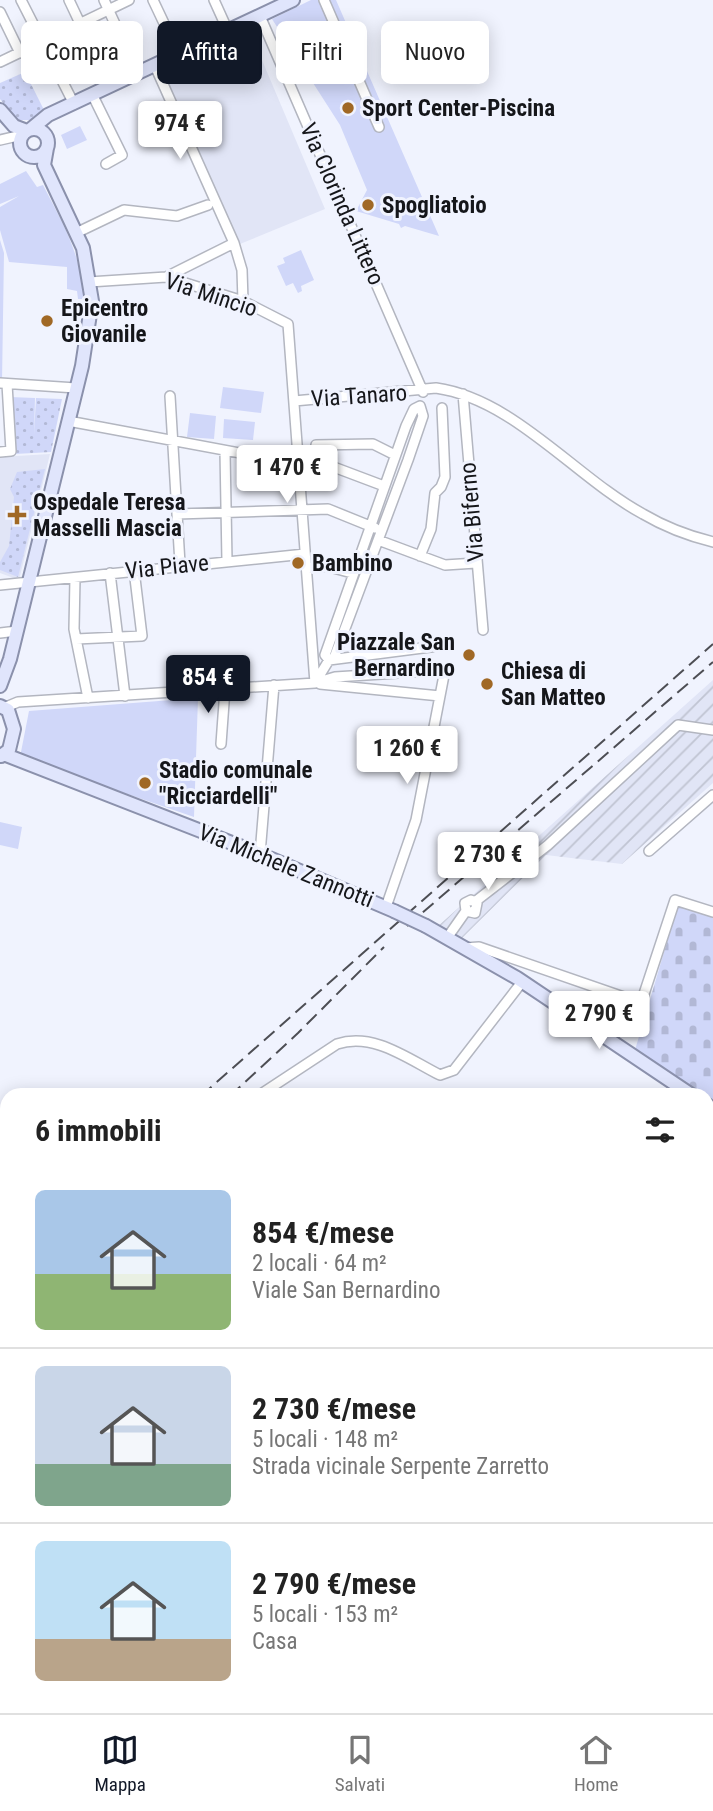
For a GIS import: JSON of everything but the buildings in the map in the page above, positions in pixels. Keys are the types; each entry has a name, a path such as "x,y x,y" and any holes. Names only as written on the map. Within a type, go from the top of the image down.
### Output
{"main road":[{"path":"250,21 290,1"},
{"path":"143,72 155,66"},
{"path":"23,135 48,115 116,84"},
{"path":"6,752 14,729 0,686 5,659 17,631 76,388 92,301 83,248 44,165 52,121 59,111"},
{"path":"2,116 23,135 25,154 60,200"},
{"path":"23,135 40,130 48,144"},
{"path":"25,154 38,157 48,144"},
{"name":"Via Michele Zannotti","path":"6,752 20,760 260,854 426,926 522,982 681,1088"}],"street":[{"path":"22,0 32,21"},
{"path":"69,0 79,21"},
{"path":"104,0 113,21"},
{"path":"86,21 129,0"},
{"path":"153,0 163,21"},
{"path":"214,0 224,21"},
{"path":"324,0 379,127"},
{"path":"0,12 20,53 0,62"},
{"name":"Via Clorinda Littero","path":"260,16 423,392"},
{"path":"155,66 234,243 242,270 243,301"},
{"path":"64,84 74,104"},
{"path":"93,96 122,155 106,164"},
{"path":"0,140 5,133 2,116"},
{"path":"0,140 23,135"},
{"path":"76,233 124,210 177,216 208,205"},
{"path":"166,277 234,243"},
{"name":"Via Mincio","path":"89,282 166,277 243,301 288,324 294,401"},
{"path":"0,452 11,451 3,384 76,388"},
{"name":"Via Tanaro","path":"294,401 423,392 436,388 463,394"},
{"path":"315,683 331,659 380,535 423,416 419,406 423,392"},
{"path":"463,394 527,431 641,514 690,536 713,542"},
{"name":"Via Biferno","path":"463,394 483,630"},
{"path":"170,396 180,565"},
{"path":"294,401 315,683"},
{"path":"419,406 414,409 384,486 325,655 331,659 446,645"},
{"path":"420,556 431,529 435,493 442,487 445,477 442,408"},
{"path":"68,421 225,451 298,462 315,460 384,486"},
{"path":"315,460 316,445 373,444 396,455"},
{"path":"225,451 228,561"},
{"path":"177,514 328,509 370,525 380,535 420,556 445,565 476,563"},
{"name":"Via Piave","path":"0,585 305,554"},
{"path":"306,568 326,566 352,573"},
{"path":"76,639 142,636 134,570"},
{"path":"110,573 125,696"},
{"path":"75,578 76,639 88,698"},
{"path":"0,633 17,631"},
{"path":"315,683 335,677 445,670 416,820 390,909"},
{"path":"5,708 24,703 315,683 440,696"},
{"path":"260,854 274,685"},
{"path":"221,744 225,689"},
{"path":"447,938 466,911 477,911 475,901 548,845 678,725 713,730"},
{"path":"649,851 713,794"},
{"path":"465,948 479,947 641,1003 675,900 713,912"},
{"path":"270,1088 337,1044 348,1041 378,1043 440,1075 454,1070 522,982"}],"shaded area":[{"path":"262,60 325,209 240,244 169,84 262,84"},
{"name":"Ospedale Teresa Masselli Mascia","path":"50,454 19,580 0,573 0,457"},
{"path":"713,680 713,783 622,864 546,855 461,939 436,928"}],"green space":[{"path":"311,0 336,0 345,21 276,21 276,25 272,19"},
{"path":"367,71 439,236 405,226 401,228 399,224 356,211 367,190 340,125 314,84 367,84"},
{"path":"21,74 21,84 31,84 45,112 31,120 16,120 0,99 0,83"},
{"path":"80,126 87,140 67,149 61,135"},
{"path":"26,171 37,187 43,185 65,227 79,266 85,299 78,299 77,291 67,289 67,267 9,262 0,230 0,207 19,196 0,204 0,184"},
{"path":"0,240 4,253 2,382 0,382"},
{"path":"301,250 314,280 301,286 302,291 298,293 293,283 286,286 277,266 285,263 283,258"},
{"path":"223,387 264,392 261,413 220,408"},
{"path":"10,397 35,398 34,435 36,398 62,399 51,452 15,454"},
{"path":"190,413 216,416 214,439 187,437"},
{"path":"224,419 255,422 253,440 223,438"},
{"path":"45,469 18,577 0,570 0,562 9,546 14,497 10,489 17,472"},
{"name":"Stadio comunale \"Ricciardelli\"","path":"198,698 194,817 20,757 29,711"},
{"path":"0,822 22,827 18,849 0,845"},
{"path":"678,905 713,915 713,1088 692,1088 635,1050"}],"railway":[{"path":"210,1088 713,644"},
{"path":"407,926 713,662"},
{"path":"239,1088 384,947"}],"place":[{"name":"Sport Center-Piscina","path":"348,108"},
{"name":"Spogliatoio","path":"368,205"},
{"name":"Epicentro Giovanile","path":"47,321"},
{"name":"Ospedale Teresa Masselli Mascia","path":"17,515"},
{"name":"Bambino","path":"298,563"},
{"name":"Piazzale San Bernardino","path":"469,655"},
{"name":"Chiesa di San Matteo","path":"487,684"},
{"name":"Stadio comunale \"Ricciardelli\"","path":"145,783"}]}
